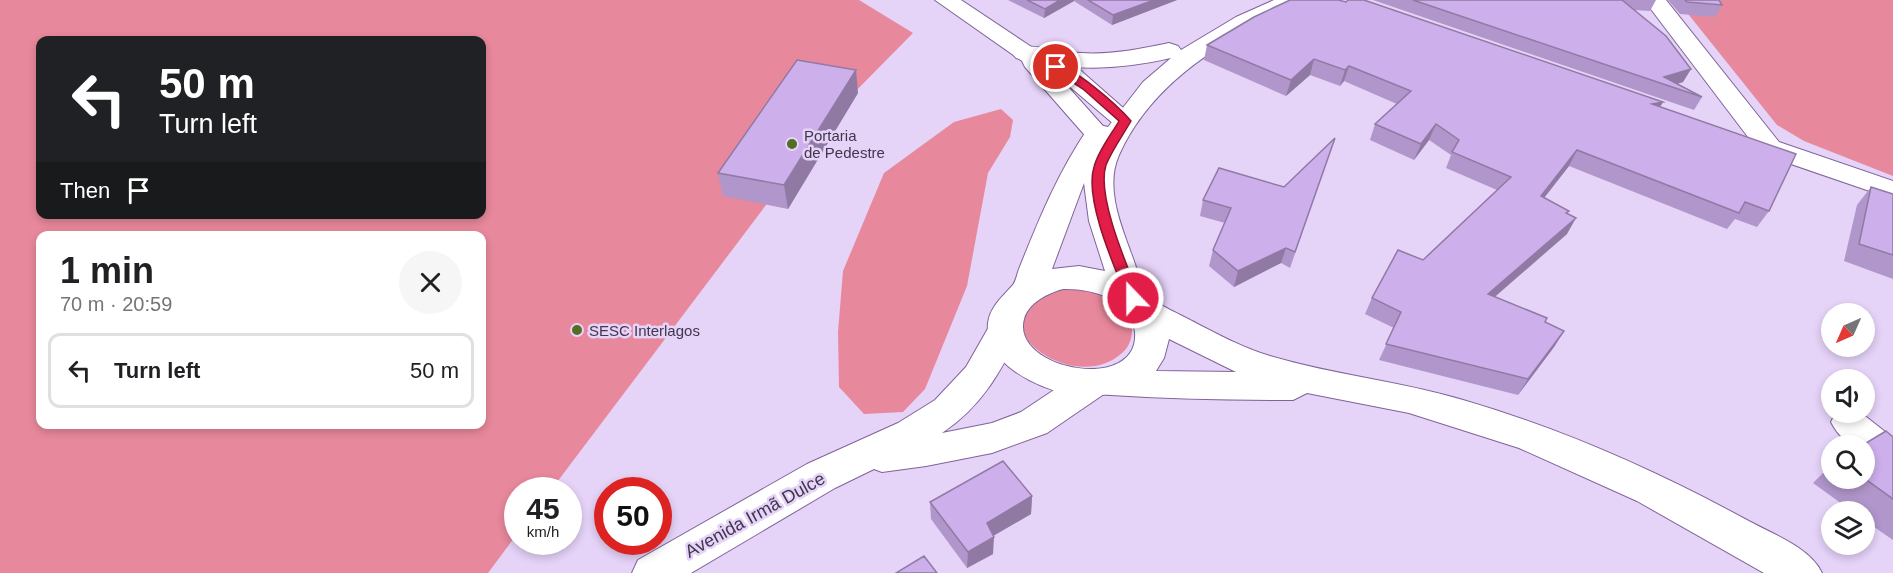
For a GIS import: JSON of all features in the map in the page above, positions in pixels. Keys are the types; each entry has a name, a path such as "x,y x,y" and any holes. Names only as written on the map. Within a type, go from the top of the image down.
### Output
{"main road":[{"path":"1100,382 1127,374 1140,364 1149,352 1152,338 1150,324 1114,252 1098,188 1100,166 1119,116 1133,83 1168,51 1227,13 1254,0"},
{"path":"1028,289 1069,183 1098,135 1184,58 1245,23 1296,0"},
{"path":"1025,53 1070,62 1097,64 1168,51"},
{"path":"1331,386 1171,386 1049,377 1018,355 1010,341 1006,327 1008,312 1016,299 1028,289 1062,277 1081,277 1118,288 1139,304 1217,349 1258,366 1331,386 1408,399 1492,423 1617,471 1723,527 1801,573"},
{"name":"Avenida Irmã Dulce","path":"653,573 821,476 911,434 948,410 979,377 1006,327"},
{"name":"Avenida Irmã Dulce","path":"859,459 954,447 994,438 1027,426 1100,382"}],"street":[{"path":"946,0 1025,53 1072,75 1119,116"},
{"path":"1655,0 1770,148"},
{"path":"1025,53 1098,135"},
{"path":"1726,133 1893,190"},
{"path":"1849,423 1893,458"}],"shaded area":[{"name":"SESC Interlagos","path":"0,0 859,0 913,33 840,107 561,477 504,477 504,551 488,573 0,573"},
{"path":"1677,0 1893,0 1893,176 1804,141 1777,125"},
{"path":"1001,109 1013,120 1010,137 988,173 967,286 925,389 903,412 864,414 839,387 838,332 843,271 884,173 954,122"},
{"path":"1064,287 1085,289 1107,296 1124,309 1130,318 1132,333 1122,353 1104,364 1084,367 1063,363 1044,355 1030,343 1022,329 1023,314 1034,299"}],"building":[{"path":"1027,0 1060,0 1045,9"},
{"path":"1088,0 1154,0 1113,15"},
{"path":"1290,0 1346,2 1364,0 1663,102 1652,104 1796,154 1769,211 1745,202 1739,213 1577,150 1541,196 1569,211 1566,213 1576,218 1488,294 1547,318 1545,322 1564,331 1528,379 1386,344 1401,312 1372,298 1398,250 1423,260 1511,177 1452,152 1459,140 1436,124 1421,144 1375,124 1411,91 1349,66 1345,70 1314,59 1291,80 1207,45 1254,17"},
{"path":"1413,0 1622,0 1666,36 1691,69 1664,77 1702,97"},
{"path":"1685,0 1719,0 1722,5 1687,2"},
{"name":"Portaria de Pedestre","path":"797,60 856,70 784,185 718,173"},
{"path":"1335,138 1295,252 1286,248 1238,271 1213,250 1231,208 1203,200 1219,168 1284,187"},
{"path":"1871,187 1893,194 1893,255 1859,244"},
{"path":"1886,431 1893,437 1893,499 1875,486 1875,438"},
{"path":"1003,461 1032,496 987,523 994,537 968,552 930,502"},
{"path":"924,556 937,573 896,573"}],"place":[{"name":"Portaria de Pedestre","path":"792,144"},
{"name":"SESC Interlagos","path":"577,330"}],"route":[{"path":"1056,67 1072,75 1125,121 1100,166 1098,188 1114,252 1133,298"}]}
